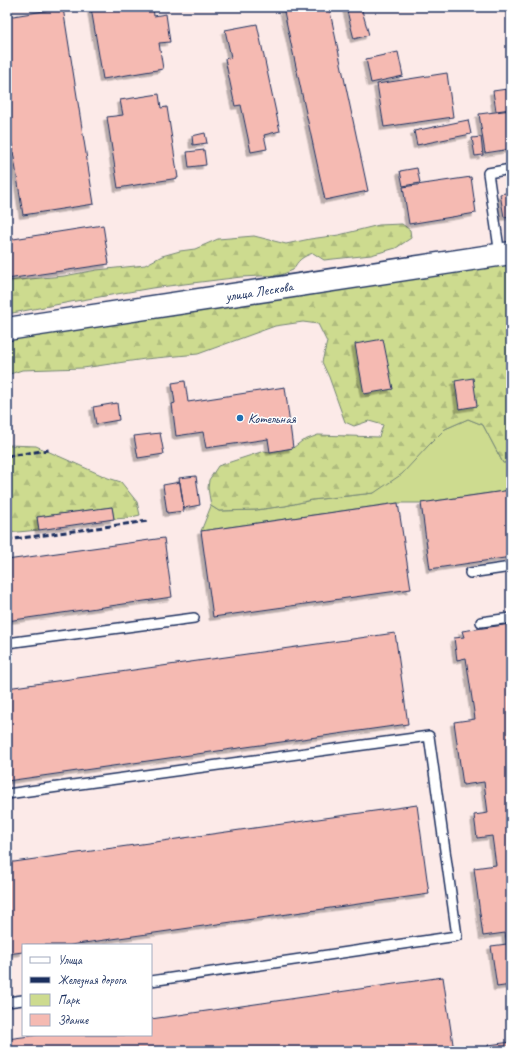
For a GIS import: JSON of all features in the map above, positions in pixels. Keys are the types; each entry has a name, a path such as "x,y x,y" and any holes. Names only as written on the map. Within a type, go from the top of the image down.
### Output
{"main road":[{"name":"улица Лескова","path":"7,329 506,254"}],"lane":[{"path":"506,254 488,172 511,169"},
{"path":"470,573 511,567"},
{"path":"7,643 194,618"},
{"path":"482,622 511,618"},
{"path":"7,794 429,736 457,936 152,981"},
{"path":"7,1002 22,1000"}],"green space":[{"path":"402,224 410,230 411,238 396,248 371,255 324,260 313,253 301,259 293,270 281,275 241,277 152,288 7,314 7,281 64,276 97,270 145,265 162,256 195,249 218,239 254,236 286,244 339,235 379,225"},
{"path":"511,260 511,462 503,463 483,425 468,419 445,429 402,474 374,493 312,500 256,510 219,511 211,506 208,488 209,480 218,466 264,451 270,452 293,448 302,441 318,435 379,437 383,425 369,421 354,426 345,422 322,362 327,342 318,324 303,322 275,326 198,354 145,359 83,368 22,370 7,375 7,336"},
{"path":"468,419 483,425 503,463 511,462 511,490 421,503 398,503 201,531 211,506 219,511 256,510 312,500 374,493 428,446 445,429"},
{"path":"7,445 36,446 108,478 121,482 137,502 140,515 114,519 112,507 37,517 39,530 7,533"}],"building":[{"path":"153,7 154,16 166,14 170,42 159,43 163,69 103,79 91,8"},
{"path":"283,7 329,7 368,191 325,200"},
{"path":"346,7 361,7 369,35 354,39"},
{"path":"63,8 94,204 23,215 7,113 7,17"},
{"path":"257,24 280,131 264,135 267,149 251,152 241,105 235,106 225,59 231,57 225,30"},
{"path":"398,52 403,76 371,83 366,59"},
{"path":"447,73 453,117 384,127 377,84"},
{"path":"507,89 511,109 496,111 493,91"},
{"path":"159,94 161,108 167,107 178,178 118,188 107,117 123,115 120,100"},
{"path":"511,110 511,149 485,153 479,114"},
{"path":"468,120 471,134 417,145 414,131"},
{"path":"205,133 207,143 193,145 192,136"},
{"path":"481,137 483,155 475,156 472,138"},
{"path":"204,150 206,165 189,167 187,152"},
{"path":"417,168 420,183 403,186 400,171"},
{"path":"471,177 476,213 409,224 403,187"},
{"path":"511,192 511,216 504,217 500,194"},
{"path":"103,225 109,264 7,279 7,240"},
{"path":"383,339 393,389 364,394 355,344"},
{"path":"473,378 477,406 459,409 455,381"},
{"path":"185,381 188,402 285,387 293,448 270,452 268,439 206,448 203,432 176,436 172,404 175,403 172,383"},
{"path":"117,403 119,420 96,424 93,407"},
{"path":"160,433 164,454 138,458 134,436"},
{"path":"196,476 200,505 184,508 179,478"},
{"path":"180,482 184,511 167,513 163,485"},
{"path":"511,490 511,557 430,569 421,503"},
{"path":"398,503 411,589 213,617 201,531"},
{"path":"112,507 114,519 39,530 37,517"},
{"path":"164,538 172,597 7,621 7,560"},
{"path":"511,624 511,985 497,987 491,946 507,944 505,933 483,936 474,868 496,865 492,836 477,838 474,815 488,813 484,782 463,785 454,722 475,719 466,658 457,660 454,638 464,637 462,631"},
{"path":"395,633 408,724 7,781 7,688"},
{"path":"417,805 429,894 77,944 22,944 22,952 7,954 7,863"},
{"path":"443,977 454,1051 7,1051 7,1039 30,1036 152,1036 152,1019"},
{"path":"511,1042 511,1051 489,1051 488,1045"}],"railway":[{"path":"7,456 49,450"},
{"path":"7,540 148,521"}],"place":[{"name":"Котельная","path":"240,418"}]}
